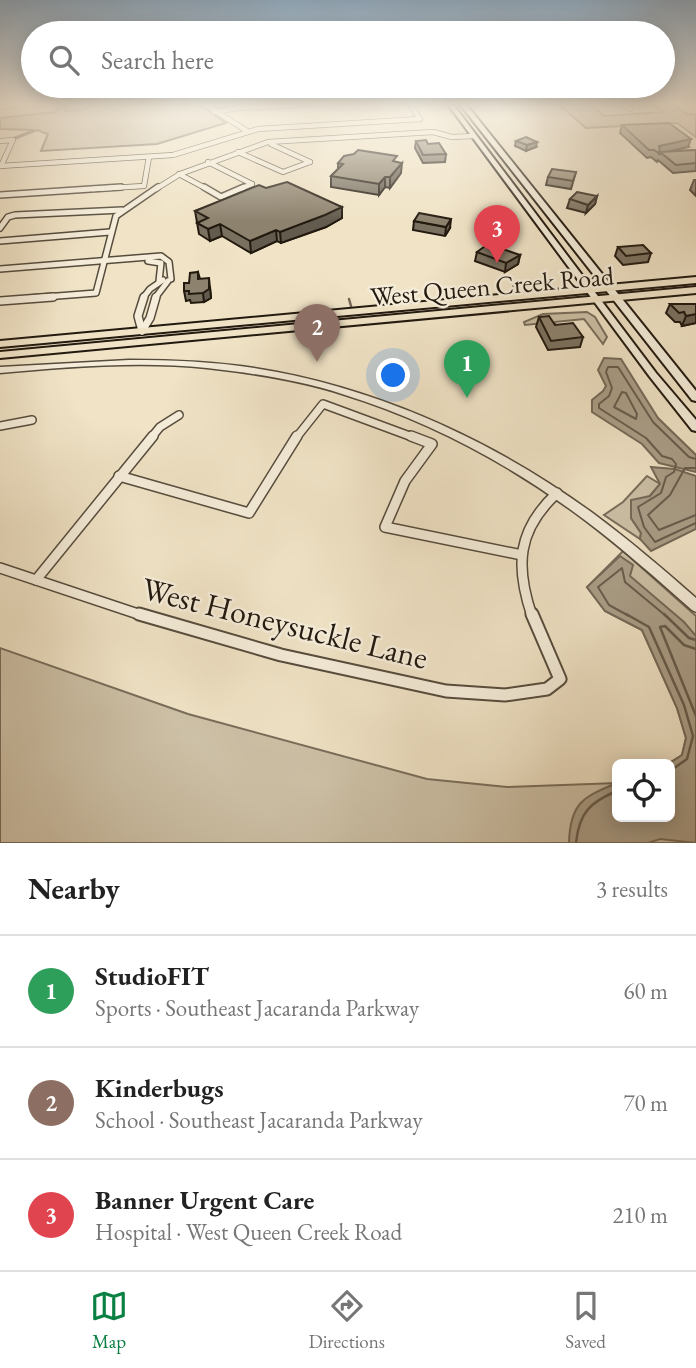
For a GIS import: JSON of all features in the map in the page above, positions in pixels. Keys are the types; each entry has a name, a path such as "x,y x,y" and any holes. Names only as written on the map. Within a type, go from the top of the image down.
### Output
{"main road":[{"path":"478,142 664,389 696,426"},
{"path":"493,142 696,398"},
{"name":"West Queen Creek Road","path":"593,295 608,288 696,280"},
{"name":"West Queen Creek Road","path":"0,355 141,337 593,295 616,298 696,290"},
{"name":"West Queen Creek Road","path":"0,344 141,337"}],"street":[{"path":"0,166 12,142"},
{"path":"0,166 173,155 212,142"},
{"path":"0,301 96,293 113,220 122,210 179,174 267,142"},
{"path":"237,152 283,173 310,162 269,142"},
{"path":"0,195 144,186 149,157"},
{"path":"179,174 221,197 252,184 208,162"},
{"path":"0,228 8,217 122,210"},
{"path":"0,241 110,232"},
{"path":"0,269 161,256 169,262 171,279"},
{"path":"103,262 157,261 161,263 159,281"},
{"path":"141,337 138,323 142,297 152,285 171,279"},
{"path":"141,337 151,321 154,294 171,279"},
{"path":"0,370 77,363 142,362 218,366 290,377 355,394 427,421 502,458 557,493 632,549 696,606"},
{"path":"119,476 249,513 306,422 323,404 432,444 405,481 385,527 522,555 532,521 557,493"},
{"path":"36,580 160,427 178,415"},
{"path":"0,426 32,420"},
{"name":"West Honeysuckle Lane","path":"0,568 153,619 281,654 446,691 505,695 547,689 560,678 542,644 530,608 522,555"}],"shaded area":[{"path":"45,142 162,142 157,144 41,151"},
{"path":"587,312 595,317 607,337 603,344 584,319 525,325 524,322 543,314"},
{"path":"647,476 660,484 631,518 641,533 640,539 604,515 623,502"},
{"path":"623,551 696,616 696,843 0,843 0,648 188,714 427,779 507,787 612,783 612,822 675,822 675,760 682,755 686,738 677,708 642,630 605,611 587,587"}],"water":[{"path":"604,358 621,359 658,418 696,455 696,472 659,463 642,444 592,412 592,400 606,386 598,370"},
{"path":"651,467 675,469 696,476 696,529 651,551 640,539 641,533 631,518 631,500 650,496 660,484"},
{"path":"620,556 633,565 630,576 684,622 696,636 696,843 660,839 648,843 569,843 572,819 581,803 612,785 612,822 675,822 675,760 682,755 686,738 677,708 642,630 605,611 587,587"}],"building":[{"path":"417,142 439,143 446,154 423,155"},
{"path":"641,142 676,142 659,146 660,154 649,150"},
{"path":"358,150 397,156 393,161 402,163 390,177 385,177 379,184 331,176 343,164 338,163 344,156 354,154"},
{"path":"696,150 696,163 676,165 660,152"},
{"path":"552,169 576,172 573,181 548,177"},
{"path":"287,182 342,207 250,241 220,224 208,229 197,223 208,218 195,211 259,185 266,188"},
{"path":"577,192 597,196 588,205 570,199"},
{"path":"419,213 451,219 446,227 414,221"},
{"path":"488,244 520,255 506,263 477,252"},
{"path":"643,245 651,253 626,256 618,247"},
{"path":"198,272 198,279 209,278 209,289 203,293 189,294 189,291 184,291 184,283 189,283 190,273"},
{"path":"670,304 696,304 696,314 686,316"},
{"path":"549,316 555,325 573,323 583,337 551,341 539,317"}],"waterway":[{"path":"513,286 516,290"},
{"path":"349,299 351,306"}],"place":[{"name":"Banner Urgent Care","path":"497,263"},
{"name":"Kinderbugs","path":"317,362"},
{"name":"StudioFIT","path":"467,398"}]}
